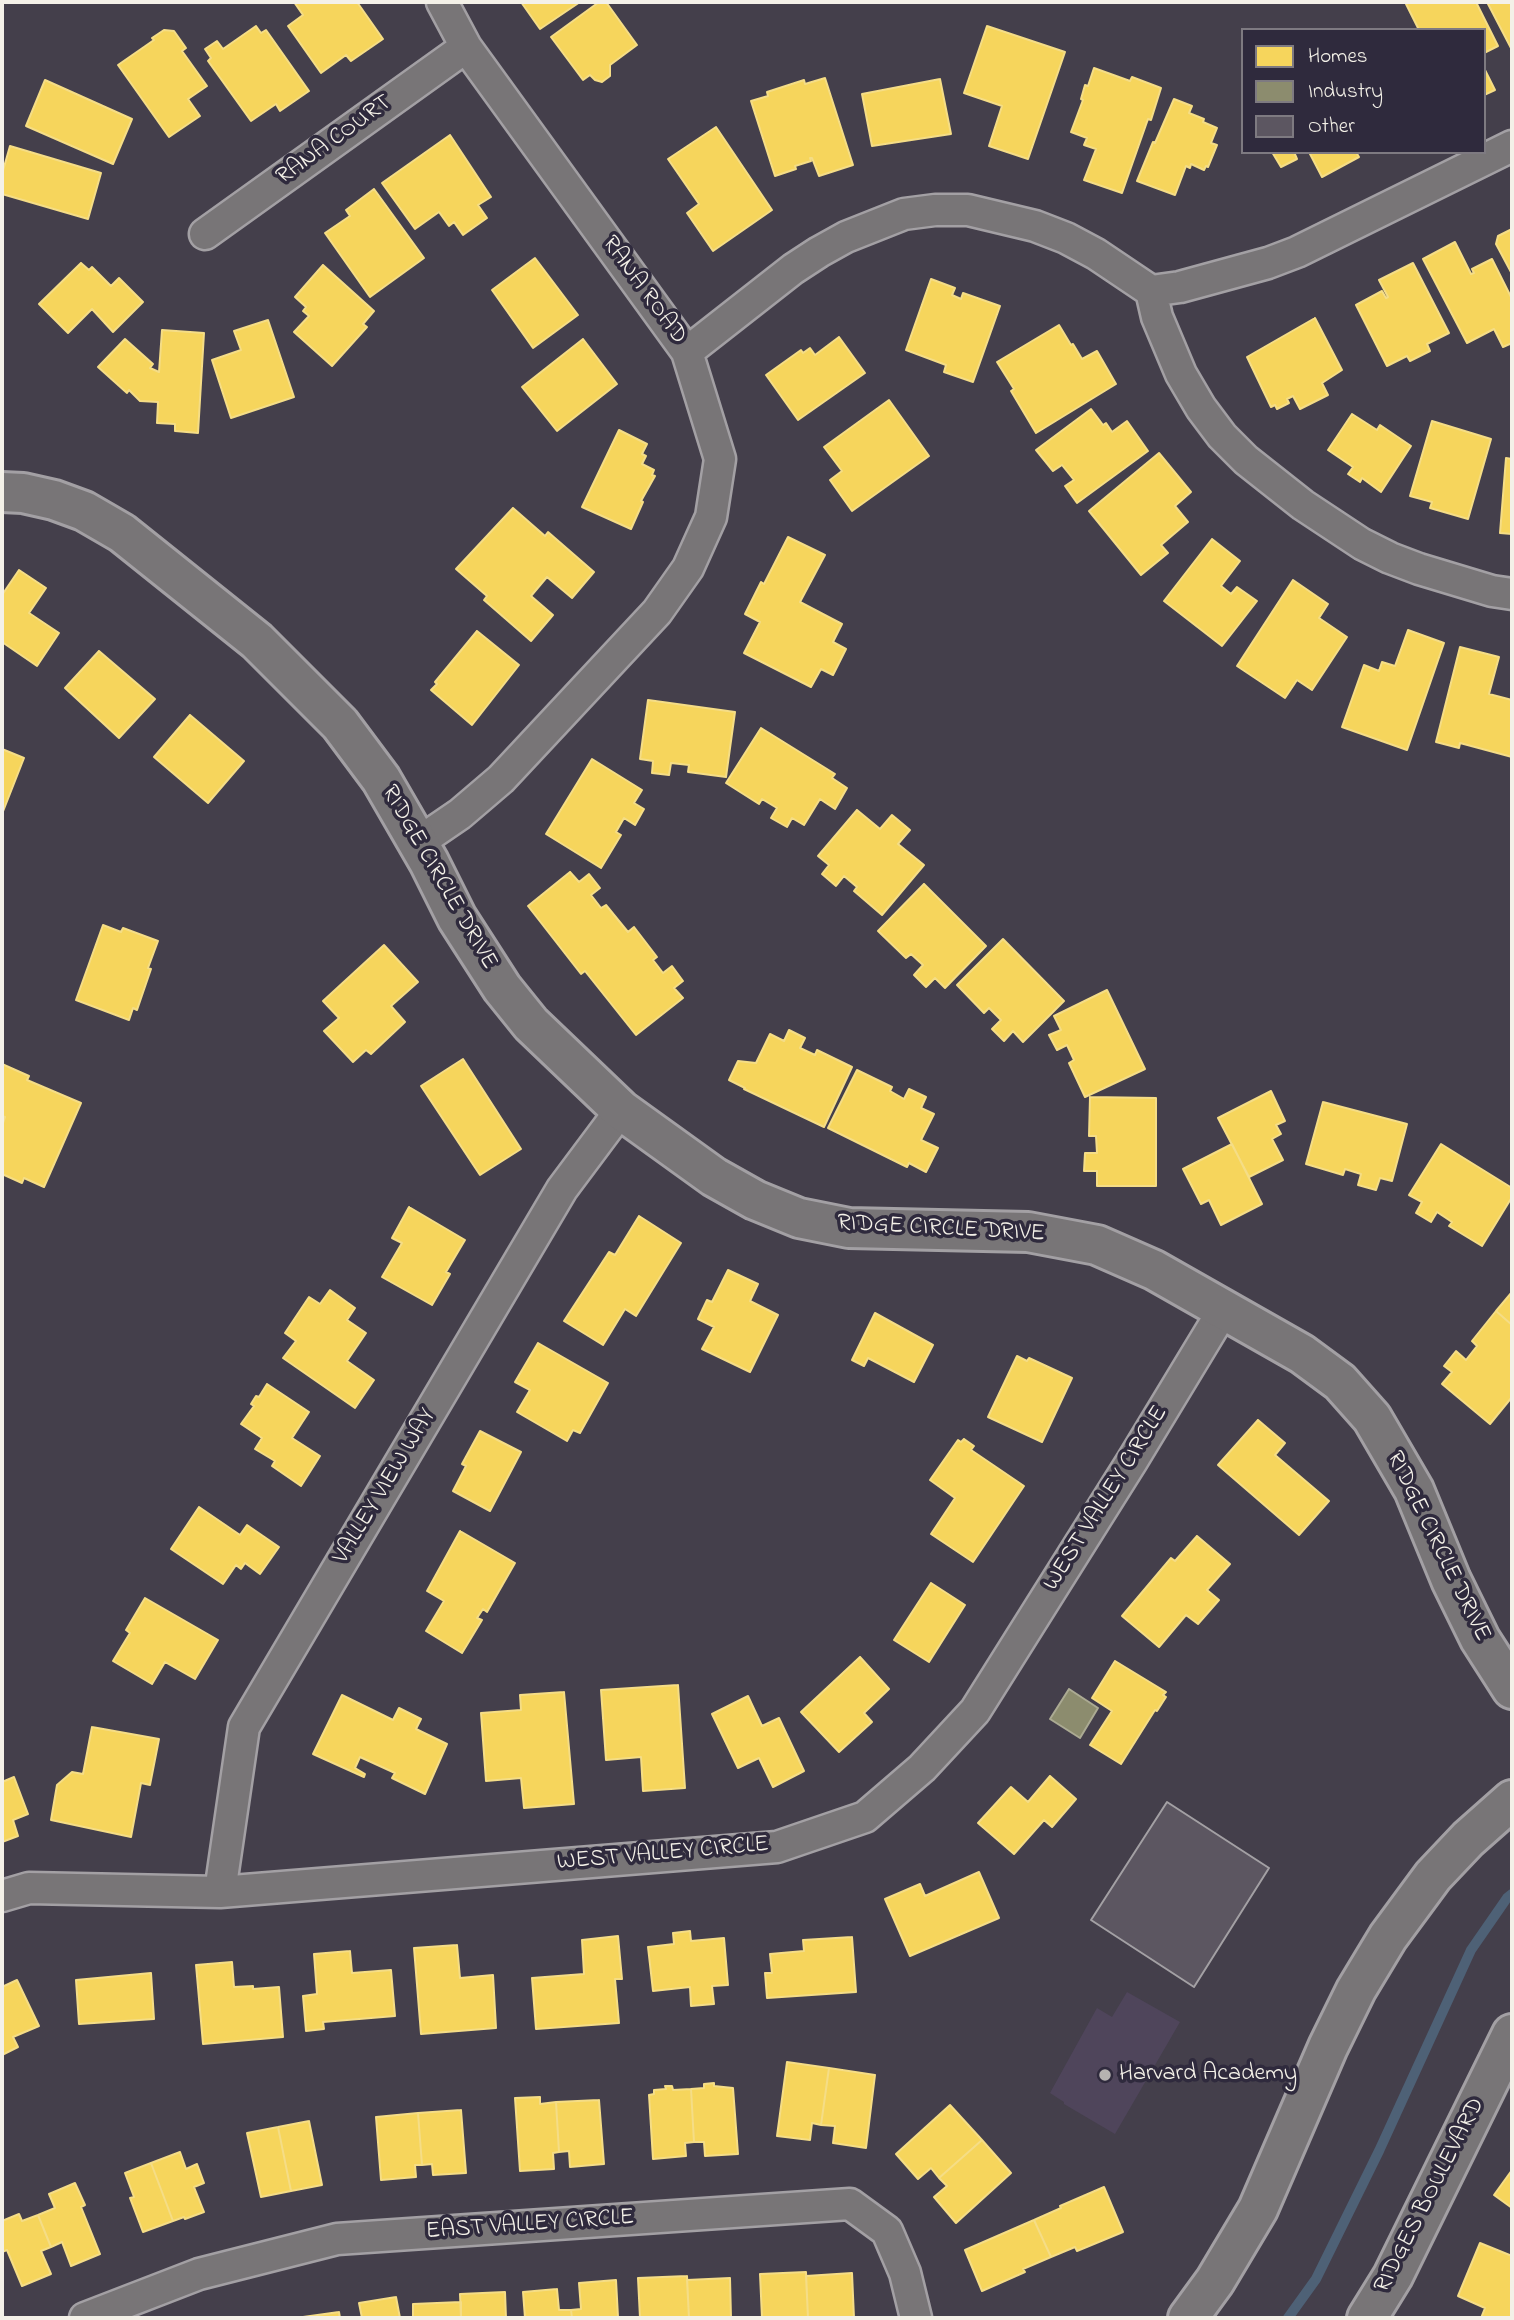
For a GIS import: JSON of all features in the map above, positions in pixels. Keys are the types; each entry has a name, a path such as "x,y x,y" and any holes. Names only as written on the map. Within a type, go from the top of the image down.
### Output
{"street":[{"name":"RANA ROAD","path":"419,842 460,814 501,779 657,612 688,568 711,517 720,459 687,352 466,47 442,2"},
{"name":"RANA COURT","path":"205,234 466,47"},
{"path":"1151,291 1180,287 1268,263 1297,252 1512,146"},
{"path":"687,352 793,269 819,252 874,225 904,214 968,210 1035,226 1096,254 1151,291 1160,326 1181,374 1201,408 1222,436 1246,460 1303,505 1390,558 1492,591 1512,594"},
{"name":"RIDGE CIRCLE DRIVE","path":"2,492 23,493 54,500 84,512 122,533 257,641 340,724 381,779 419,842 457,918 502,988 531,1024 621,1110 714,1177 755,1200 799,1218 849,1228 1027,1232 1066,1237 1097,1245 1154,1270 1224,1309 1302,1354 1340,1382 1372,1418 1414,1490 1451,1580 1480,1639 1512,1689"},
{"name":"VALLEY VIEW WAY","path":"220,1892 244,1727 562,1189 621,1110"},
{"name":"WEST VALLEY CIRCLE","path":"2,1896 29,1888 220,1892 777,1847 865,1817 922,1768 975,1711 1224,1309"},
{"path":"1188,2318 1215,2281 1258,2208 1328,2047 1356,1990 1388,1937 1433,1876 1468,1839 1512,1800"},
{"name":"RIDGES BOULEVARD","path":"1367,2318 1393,2276 1512,2034"},
{"name":"EAST VALLEY CIRCLE","path":"85,2318 199,2274 337,2239 850,2204 887,2231 905,2273 916,2318"}],"shaded area":[{"name":"Harvard Academy","path":"1127,1992 1180,2022 1115,2134 1050,2093 1097,2008 1112,2017"}],"building: Homes":[{"path":"294,2 357,2 383,39 351,61 346,55 321,73 288,26 303,15"},
{"path":"521,2 580,2 540,29"},
{"path":"599,2 606,2 637,45 610,65 610,76 602,82 590,75 583,80 551,37"},
{"path":"1476,2 1498,46 1486,52 1486,28 1418,28 1406,4"},
{"path":"1487,2 1512,2 1512,50"},
{"path":"256,26 261,33 266,30 309,91 280,111 276,104 251,121 208,61 211,58 205,49 217,41 223,49"},
{"path":"987,26 1065,52 1028,159 989,146 1002,106 964,93"},
{"path":"164,30 174,31 186,48 182,51 207,86 188,99 200,116 169,137 118,65"},
{"path":"1094,68 1130,81 1132,77 1161,88 1122,193 1084,180 1096,149 1084,145 1087,138 1071,132 1083,100 1081,99 1085,85 1088,86"},
{"path":"1486,72 1495,90 1486,94"},
{"path":"825,78 853,165 819,176 810,158 811,161 795,166 796,169 775,176 751,101 768,96 767,92 804,80 805,84"},
{"path":"940,79 951,134 872,146 862,94"},
{"path":"45,80 132,119 113,164 26,126"},
{"path":"1174,99 1192,106 1189,113 1217,128 1211,143 1217,145 1208,167 1204,170 1191,164 1190,168 1186,166 1175,195 1137,181"},
{"path":"716,127 772,210 713,251 687,213 699,204 668,159"},
{"path":"450,135 491,197 478,205 487,218 463,235 454,222 449,226 439,212 415,229 382,183"},
{"path":"10,146 101,173 88,219 2,194 2,174"},
{"path":"1273,154 1295,154 1297,159 1281,167"},
{"path":"1310,154 1357,154 1359,157 1322,177"},
{"path":"374,189 424,258 370,297 325,233 350,216 346,210"},
{"path":"1512,229 1512,274 1496,244 1498,236"},
{"path":"1455,242 1471,274 1474,273 1472,269 1492,259 1512,299 1512,343 1503,347 1494,329 1467,343 1423,259"},
{"path":"535,258 578,315 533,348 492,290"},
{"path":"81,263 89,270 92,267 111,286 119,278 143,302 113,332 92,309 68,333 39,304"},
{"path":"1413,263 1449,333 1427,344 1430,351 1410,361 1407,356 1387,366 1356,305 1382,291 1386,298 1388,297 1379,280"},
{"path":"323,265 374,311 363,324 367,327 332,366 294,332 309,316 303,311 306,307 295,297"},
{"path":"931,279 955,288 952,295 961,299 963,293 1000,306 973,382 944,372 946,365 906,350"},
{"path":"1315,318 1342,370 1322,383 1328,395 1300,409 1293,396 1287,399 1289,403 1277,409 1275,405 1271,407 1247,357"},
{"path":"268,320 294,397 231,418 212,360 241,350 234,331"},
{"path":"1059,325 1082,359 1097,351 1116,384 1036,433 997,362"},
{"path":"162,330 204,333 198,433 175,431 175,424 157,423 158,402 140,401 98,367 125,339 153,364 150,368 159,372"},
{"path":"839,337 865,373 798,420 766,375 801,350 803,353 810,348 815,355"},
{"path":"583,339 617,384 557,431 522,387"},
{"path":"889,400 929,456 852,511 830,480 842,471 824,447"},
{"path":"1091,409 1112,432 1127,421 1148,451 1077,503 1065,486 1074,480 1062,465 1053,471 1036,450"},
{"path":"1352,414 1377,430 1380,425 1411,446 1381,492 1362,478 1360,482 1348,474 1353,467 1328,450"},
{"path":"1432,421 1491,439 1468,519 1430,508 1432,502 1410,496"},
{"path":"619,430 647,444 642,454 646,456 642,464 654,470 652,475 655,476 641,501 643,502 631,529 582,507"},
{"path":"1159,453 1191,492 1175,506 1188,522 1161,545 1168,553 1141,575 1089,511"},
{"path":"1506,458 1512,459 1512,534 1500,533"},
{"path":"513,508 545,536 548,532 594,572 572,598 547,577 531,596 553,615 531,641 484,600 487,596 456,569"},
{"path":"788,537 825,555 800,602 842,624 833,642 846,649 833,675 821,669 811,687 744,653 760,622 745,614"},
{"path":"1212,539 1240,561 1221,586 1231,594 1237,587 1257,601 1222,646 1164,601"},
{"path":"19,570 46,588 29,613 59,633 37,666 2,642 2,595"},
{"path":"1293,580 1328,604 1319,618 1347,637 1312,690 1297,680 1285,698 1237,666"},
{"path":"1408,630 1444,643 1407,750 1342,727 1364,665 1379,671 1382,662 1395,666"},
{"path":"477,631 519,665 472,725 431,690"},
{"path":"1460,647 1499,657 1489,694 1512,700 1512,757 1460,743 1459,748 1436,742"},
{"path":"99,651 155,699 119,738 65,688"},
{"path":"648,700 735,712 726,777 688,772 689,765 671,763 669,775 652,773 653,761 640,759"},
{"path":"190,715 244,761 208,803 154,757"},
{"path":"761,728 835,774 832,778 847,788 835,809 820,799 804,825 792,818 787,827 771,818 777,808 762,799 759,804 726,783"},
{"path":"2,749 24,758 2,814"},
{"path":"592,759 642,790 634,803 644,809 635,825 624,818 616,832 621,835 601,868 546,834"},
{"path":"857,810 880,829 892,815 910,830 898,844 924,865 882,915 854,891 857,887 844,876 836,886 822,874 829,865 818,856"},
{"path":"570,872 579,882 589,874 600,888 591,895 601,908 606,905 628,932 634,927 657,957 653,960 663,973 672,966 683,981 674,988 683,998 636,1035 585,971 581,974 528,906"},
{"path":"924,884 986,946 945,988 935,978 926,987 914,975 923,965 911,954 906,958 878,931"},
{"path":"103,925 121,932 123,928 158,941 137,1010 133,1008 129,1020 76,1000"},
{"path":"1003,939 1064,1001 1023,1042 1013,1031 1004,1041 992,1029 1001,1020 989,1008 984,1013 957,985"},
{"path":"384,945 418,982 391,1006 405,1022 371,1054 366,1050 353,1062 324,1031 339,1018 323,1001"},
{"path":"1107,990 1145,1069 1085,1097 1069,1063 1074,1060 1067,1045 1057,1050 1049,1035 1061,1030 1054,1016"},
{"path":"789,1030 805,1038 800,1048 815,1055 817,1050 852,1067 824,1127 729,1080 738,1061 756,1063 770,1034 784,1041"},
{"path":"463,1059 521,1149 480,1175 421,1086"},
{"path":"2,1064 29,1076 27,1080 81,1103 44,1187 24,1178 22,1183 2,1174 2,1126 5,1117 2,1116"},
{"path":"857,1070 892,1087 890,1091 904,1099 909,1089 926,1097 921,1108 934,1114 921,1140 938,1148 926,1172 909,1163 907,1167 828,1128"},
{"path":"1271,1091 1285,1121 1276,1125 1281,1134 1272,1139 1283,1160 1249,1177 1218,1118"},
{"path":"1090,1097 1156,1098 1156,1186 1097,1186 1097,1171 1084,1171 1085,1153 1097,1153 1096,1136 1089,1136"},
{"path":"1323,1102 1407,1124 1392,1181 1380,1178 1376,1190 1358,1185 1361,1174 1345,1169 1343,1175 1306,1164"},
{"path":"1232,1144 1262,1204 1221,1225 1209,1200 1201,1204 1183,1169"},
{"path":"1441,1144 1512,1188 1512,1197 1482,1246 1449,1226 1452,1222 1437,1212 1431,1222 1416,1213 1422,1202 1409,1195"},
{"path":"409,1207 465,1240 446,1272 450,1274 432,1305 382,1277 402,1243 392,1238"},
{"path":"639,1216 681,1243 636,1316 625,1309 603,1345 564,1321 609,1252 615,1255"},
{"path":"728,1270 758,1284 750,1301 778,1315 750,1372 702,1349 714,1327 698,1319 707,1300 712,1302"},
{"path":"330,1290 355,1308 347,1320 366,1333 347,1361 374,1380 355,1408 283,1358 296,1341 285,1333 309,1297 320,1304"},
{"path":"1512,1292 1512,1325 1496,1311"},
{"path":"1496,1311 1512,1325 1512,1397 1490,1424 1442,1384 1452,1372 1444,1366 1456,1351 1466,1360 1477,1346 1472,1341"},
{"path":"875,1313 933,1345 914,1382 868,1358 864,1366 852,1360"},
{"path":"538,1343 608,1383 580,1433 573,1430 567,1441 517,1412 530,1390 515,1382"},
{"path":"1017,1356 1027,1361 1029,1358 1072,1378 1042,1442 988,1417"},
{"path":"267,1384 309,1412 292,1438 320,1456 301,1486 272,1466 275,1461 255,1449 262,1438 241,1424 254,1406 251,1404 256,1396 259,1397"},
{"path":"1258,1420 1285,1443 1275,1455 1329,1501 1299,1535 1218,1465"},
{"path":"480,1431 521,1452 490,1511 453,1491 466,1466 462,1464"},
{"path":"964,1439 974,1446 971,1450 1024,1486 973,1562 931,1534 955,1498 930,1480 958,1440 961,1442"},
{"path":"199,1507 240,1535 247,1525 279,1547 260,1574 245,1563 241,1569 236,1565 223,1584 171,1549"},
{"path":"460,1531 515,1563 487,1612 483,1609 477,1618 482,1620 462,1653 426,1631 444,1601 427,1591"},
{"path":"1197,1536 1230,1564 1207,1590 1219,1600 1198,1624 1186,1615 1159,1647 1122,1616 1171,1558 1175,1561"},
{"path":"931,1583 965,1605 929,1662 894,1640"},
{"path":"145,1598 218,1640 195,1679 165,1662 152,1684 113,1661 130,1633 126,1630"},
{"path":"860,1657 889,1689 864,1713 872,1722 839,1752 801,1712"},
{"path":"1115,1661 1166,1692 1163,1695 1166,1697 1121,1764 1090,1745 1112,1711 1092,1698"},
{"path":"678,1685 685,1788 643,1791 641,1757 606,1760 601,1690"},
{"path":"564,1692 574,1804 524,1808 521,1778 486,1781 481,1713 521,1710 520,1695"},
{"path":"342,1695 393,1720 399,1708 421,1719 416,1729 447,1744 425,1794 392,1778 395,1773 360,1757 355,1768 365,1774 364,1777 313,1754"},
{"path":"748,1696 762,1726 779,1718 804,1771 773,1787 759,1758 738,1768 712,1714"},
{"path":"92,1727 159,1739 150,1785 141,1783 131,1837 51,1820 57,1785 72,1772 83,1774"},
{"path":"1050,1776 1076,1799 1052,1827 1044,1820 1014,1854 978,1823 1011,1787 1028,1802"},
{"path":"14,1777 28,1814 13,1820 18,1836 2,1842 2,1782"},
{"path":"979,1872 999,1918 910,1956 885,1899 920,1884 925,1896"},
{"path":"690,1931 691,1941 724,1938 728,1985 712,1986 714,2004 691,2006 690,1987 653,1991 648,1947 674,1944 673,1933"},
{"path":"618,1936 622,1979 615,1979 619,2023 536,2029 532,1978 584,1974 582,1940"},
{"path":"852,1937 856,1992 767,1998 765,1973 772,1973 770,1954 804,1951 803,1940"},
{"path":"457,1945 460,1978 493,1975 496,2028 421,2034 414,1948"},
{"path":"350,1951 352,1973 391,1970 395,2016 323,2022 324,2029 306,2031 303,1996 317,1994 314,1954"},
{"path":"232,1962 234,1987 279,1987 283,2037 203,2044 196,1965"},
{"path":"151,1973 154,2019 79,2024 76,1980"},
{"path":"17,1980 39,2026 13,2037 18,2047 2,2055 2,1987"},
{"path":"787,2062 829,2068 821,2125 812,2123 810,2140 777,2136"},
{"path":"829,2068 875,2075 866,2148 833,2143 835,2126 821,2125"},
{"path":"714,2083 714,2086 733,2088 738,2154 705,2156 704,2142 694,2142 691,2089 704,2088 704,2084"},
{"path":"665,2086 672,2086 673,2090 691,2089 694,2142 685,2143 686,2156 653,2159 649,2095 654,2094 654,2090 666,2089"},
{"path":"540,2097 540,2104 556,2102 559,2152 553,2153 554,2169 520,2171 515,2098"},
{"path":"599,2100 604,2164 570,2167 569,2151 559,2152 556,2102"},
{"path":"950,2105 982,2140 939,2178 931,2168 918,2179 896,2154"},
{"path":"461,2110 466,2173 433,2175 432,2164 422,2165 418,2113"},
{"path":"418,2113 422,2165 415,2165 416,2177 381,2180 376,2117"},
{"path":"309,2121 322,2185 291,2191 278,2127"},
{"path":"278,2127 291,2191 261,2197 247,2133"},
{"path":"982,2140 1011,2173 956,2223 934,2197 947,2186 939,2178"},
{"path":"180,2152 186,2169 197,2164 204,2183 194,2187 204,2212 173,2221 151,2163"},
{"path":"151,2163 173,2221 143,2232 130,2198 134,2197 125,2173"},
{"path":"1512,2170 1512,2208 1494,2195"},
{"path":"75,2183 85,2205 81,2207 100,2254 71,2266 62,2242 51,2247 38,2215 55,2208 49,2194"},
{"path":"1104,2187 1123,2232 1077,2251 1075,2247 1051,2257 1034,2220"},
{"path":"19,2214 22,2221 38,2215 51,2247 41,2251 51,2274 22,2286 7,2250 2,2252 2,2221"},
{"path":"1034,2220 1051,2257 982,2291 965,2250"},
{"path":"1480,2243 1512,2256 1512,2318 1481,2318 1485,2308 1458,2296"},
{"path":"806,2272 808,2318 762,2318 760,2274"},
{"path":"852,2273 854,2318 808,2318 806,2276"},
{"path":"687,2276 689,2318 640,2318 638,2278"},
{"path":"730,2278 731,2318 689,2318 687,2280"},
{"path":"616,2280 618,2317 572,2318 571,2310 581,2309 579,2283"},
{"path":"557,2289 559,2310 571,2310 572,2318 525,2318 523,2292"},
{"path":"505,2292 506,2318 461,2318 460,2294"},
{"path":"396,2297 400,2318 362,2318 359,2303"},
{"path":"461,2302 461,2318 413,2318 413,2304"},
{"path":"339,2312 340,2318 303,2318 303,2317"}],"building: Industry":[{"path":"1069,1689 1098,1708 1080,1738 1050,1719"}],"building: Other":[{"path":"1167,1802 1269,1868 1194,1987 1091,1920"}],"waterway":[{"path":"1288,2318 1316,2279 1379,2151 1471,1950 1512,1894"}],"place":[{"name":"Harvard Academy","path":"1105,2075"}]}
